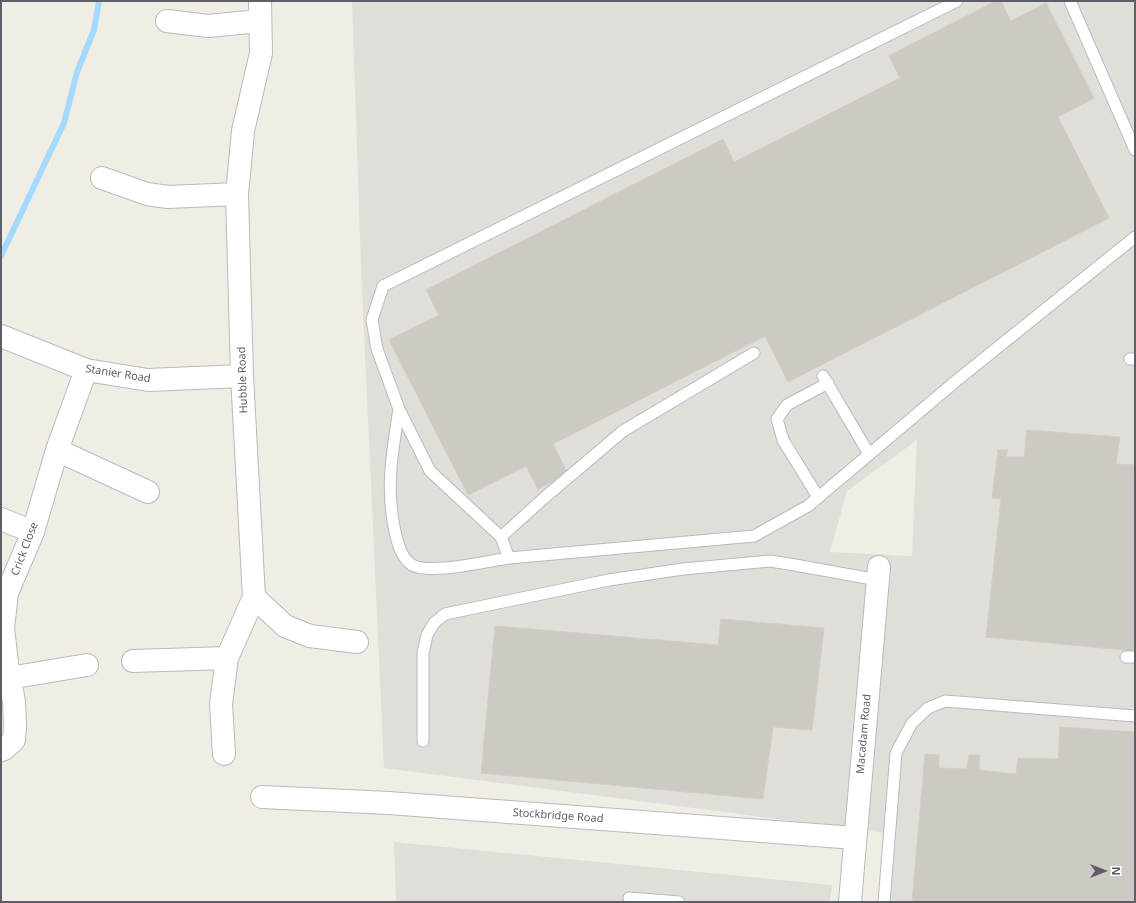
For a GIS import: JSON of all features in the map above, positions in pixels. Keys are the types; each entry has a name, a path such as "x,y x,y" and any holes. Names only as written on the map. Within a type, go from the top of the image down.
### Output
{"street":[{"path":"166,21 208,26 260,11"},
{"name":"Hubble Road","path":"224,754 221,704 227,658 254,597 242,376 237,194 243,131 261,53 260,11"},
{"path":"102,178 147,194 168,197 237,194"},
{"name":"Stanier Road","path":"1,336 86,370 148,380 242,376"},
{"name":"Crick Close","path":"1,750 14,740 15,726 14,702 9,678 3,628 7,593 33,532 57,450 86,370"},
{"path":"57,450 148,492"},
{"path":"1,519 33,532"},
{"name":"Macadam Road","path":"850,902 854,838 878,574"},
{"path":"254,597 285,626 310,636 357,642"},
{"path":"133,661 227,658"},
{"path":"9,678 87,665"},
{"name":"Stockbridge Road","path":"262,798 390,803 854,838"}],"lane":[{"path":"509,558 501,537 430,471 399,409 377,349 372,320 383,286 957,1"},
{"path":"1070,1 1135,150"},
{"path":"399,409 392,452 389,492 393,524 401,553 412,564 427,569 463,566 509,558 754,536 808,506 956,381 1135,237"},
{"path":"501,537 544,498 623,431 754,353"},
{"path":"818,497 783,440 777,419 787,405 826,379 869,454"},
{"path":"423,741 423,653 427,635 434,622 445,614 609,580 683,569 770,561 878,574"},
{"path":"884,902 896,753 912,723 928,708 945,701 1135,716"},
{"path":"629,898 679,902"}],"shaded area":[{"path":"352,1 1135,1 1135,902 879,902 886,833 384,768 361,266","holes":["917,440 912,556 830,552 847,491"]},
{"path":"394,842 832,885 830,902 396,902"}],"building":[{"path":"996,1 1001,1 1011,21 1046,3 1094,98 1058,117 1109,218 788,382 765,336 553,444 568,474 538,489 526,466 468,495 389,340 439,315 426,290 723,139 734,162 900,78 889,56"},
{"path":"1027,430 1120,437 1116,464 1135,465 1135,651 986,637 1001,499 992,498 998,450 1008,450 1006,457 1024,457"},
{"path":"721,619 824,628 812,730 773,727 763,799 481,773 495,626 718,645"},
{"path":"1060,727 1135,732 1135,902 912,902 925,754 939,755 939,768 967,769 969,755 980,755 979,770 1016,774 1018,758 1058,759"}],"waterway":[{"path":"1,256 64,123 77,72 94,30 99,1"}]}
